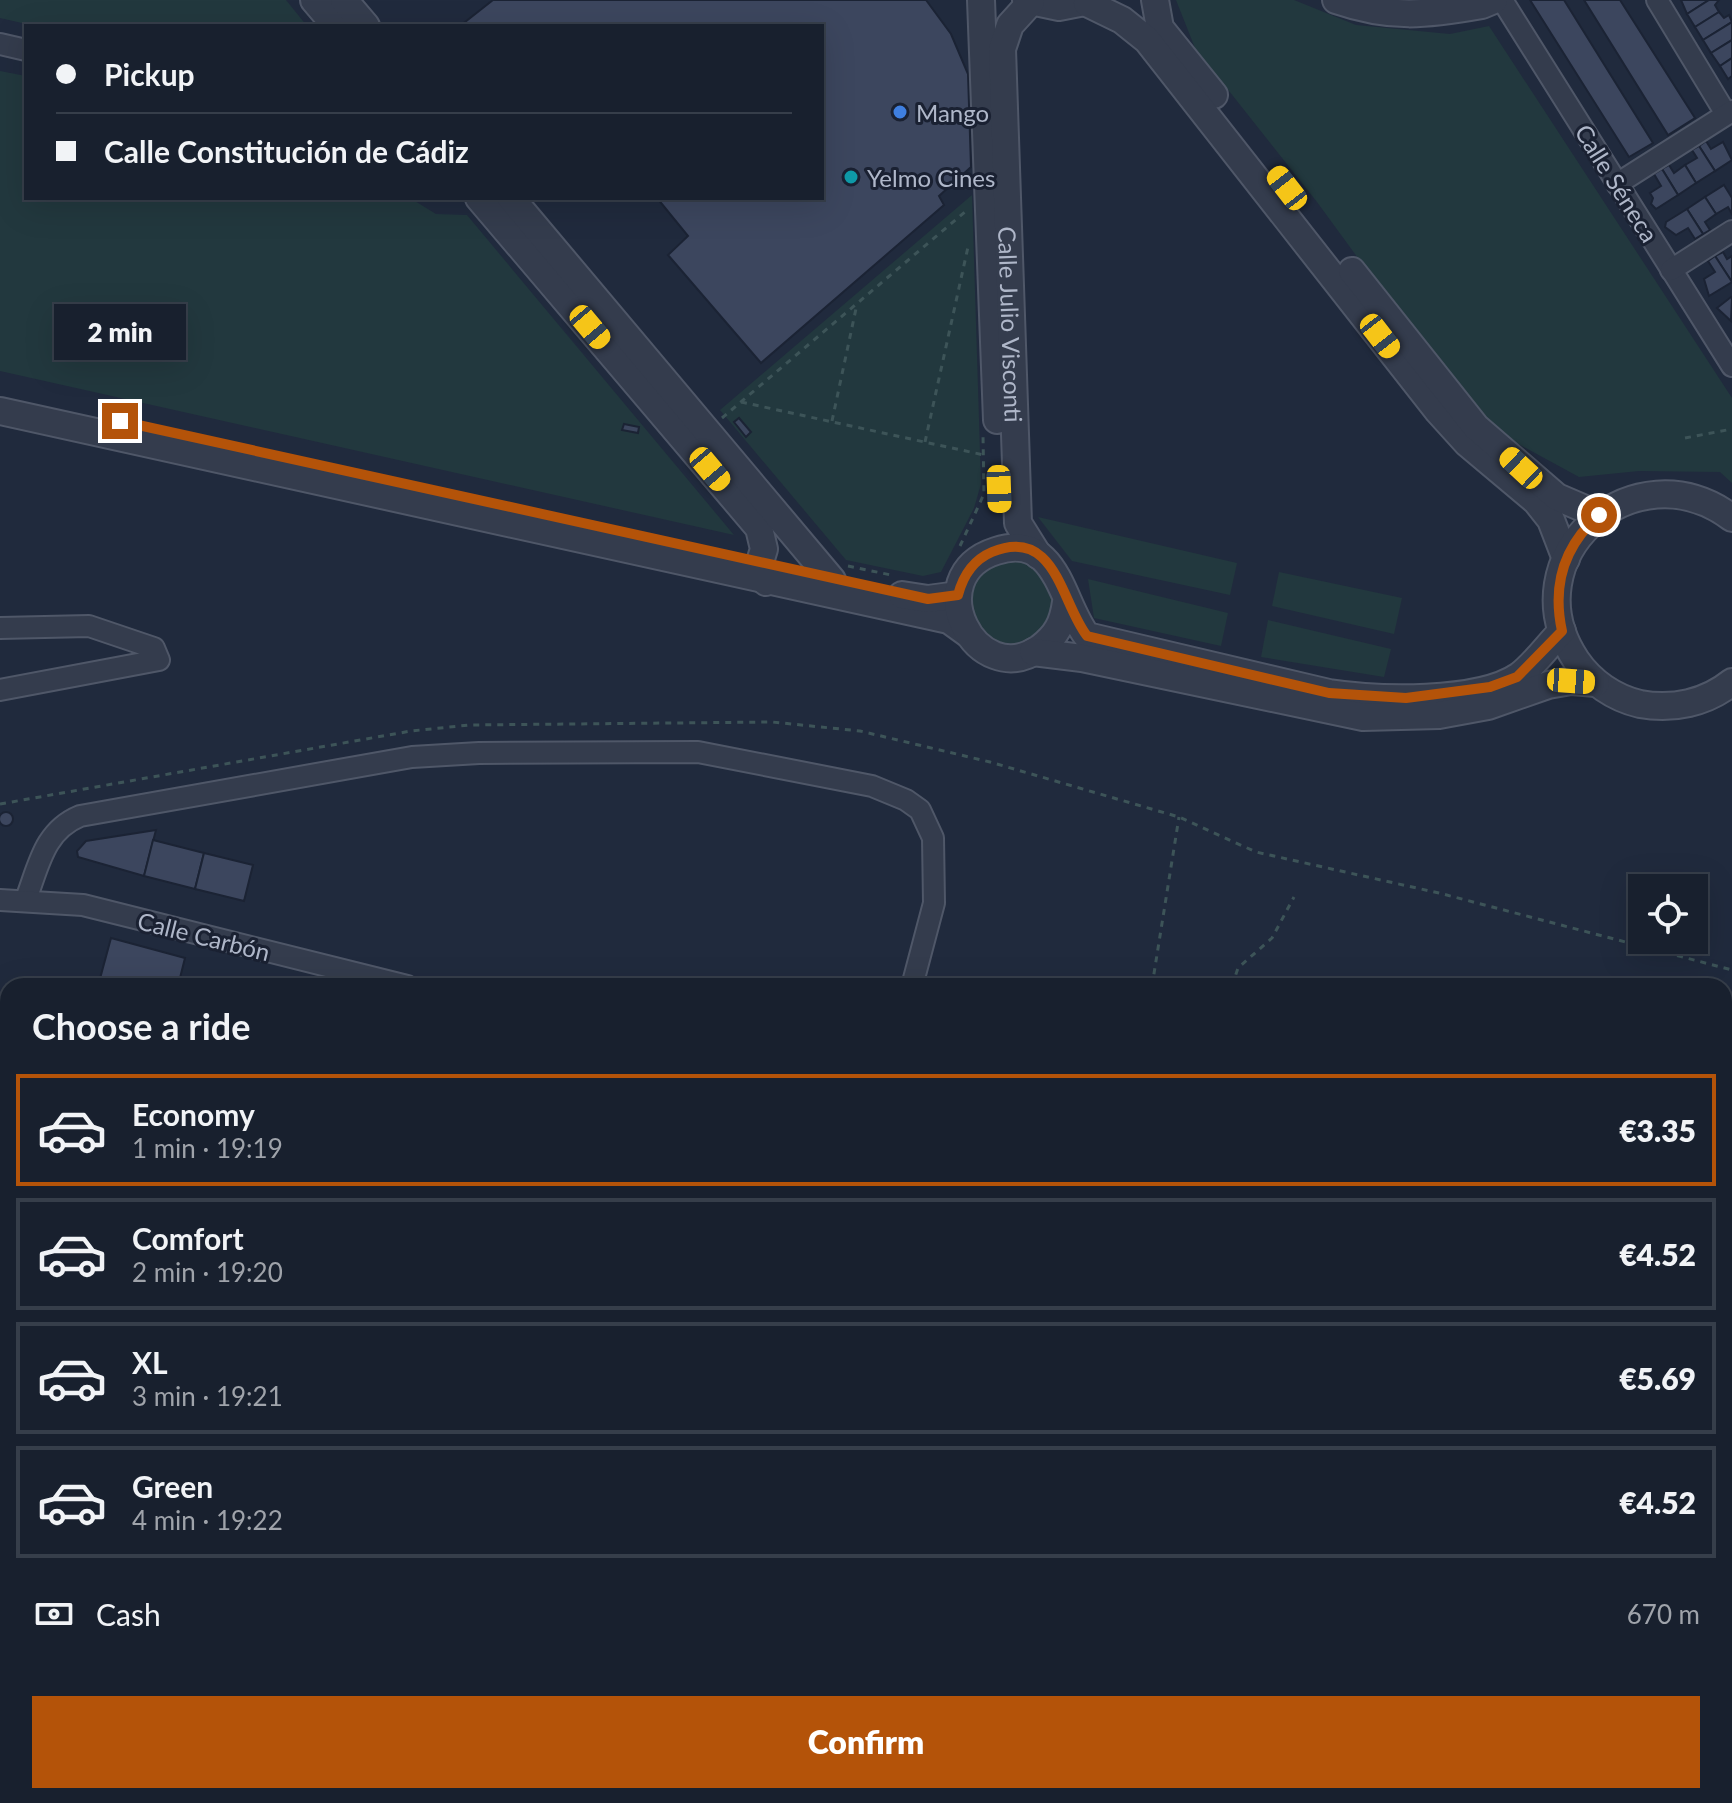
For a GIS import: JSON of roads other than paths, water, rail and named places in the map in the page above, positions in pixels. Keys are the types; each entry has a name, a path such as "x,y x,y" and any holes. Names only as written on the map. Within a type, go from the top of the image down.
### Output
{"street":[{"path":"314,0 334,24"},
{"path":"344,0 364,24"},
{"name":"Calle Julio Visconti","path":"981,0 1000,512 993,551"},
{"path":"1155,0 1160,28 1476,427 1557,497 1599,515"},
{"path":"1336,0 1370,11 1402,16 1470,7 1494,0"},
{"name":"Calle Séneca","path":"1502,0 1671,270 1730,358"},
{"path":"1617,184 1729,113 1657,0"},
{"path":"1028,1 1059,7 1091,2 1122,20 1147,40 1438,411 1467,443 1536,501 1551,520 1566,559"},
{"name":"Calle Julio Visconti","path":"1028,1 1010,25 1002,49 1018,523 1038,555"},
{"path":"0,44 24,50"},
{"path":"481,200 759,528 764,549 763,572"},
{"path":"513,200 838,571"},
{"path":"1671,270 1732,231"},
{"path":"0,394 449,496 949,620 992,653 1017,656 1033,652 1082,658 1363,717 1439,715 1488,706 1548,685 1571,681 1596,683 1632,702 1673,707 1712,695 1732,682"},
{"path":"0,411 763,572 838,571 928,599 958,595"},
{"path":"1596,683 1570,650 1562,631 1558,594 1566,559 1585,527 1617,504 1658,493 1700,499 1732,518"},
{"path":"967,633 960,618 958,595 966,573 993,551 1016,548 1038,555 1055,570 1066,602 1087,636 1314,690 1365,698 1446,695 1490,687 1517,677 1562,631"},
{"path":"1033,652 1059,628 1066,602"},
{"path":"0,628 89,626 154,648 159,660 0,690"},
{"path":"26,899 51,835 62,823 80,816 412,757 479,753 690,751 872,786 906,800 920,810 933,838 934,903 914,978"},
{"name":"Calle Carbón","path":"0,900 26,899 83,905 375,978"}],"place":[{"name":"Mango","path":"900,112"},
{"name":"Yelmo Cines","path":"851,177"}]}
